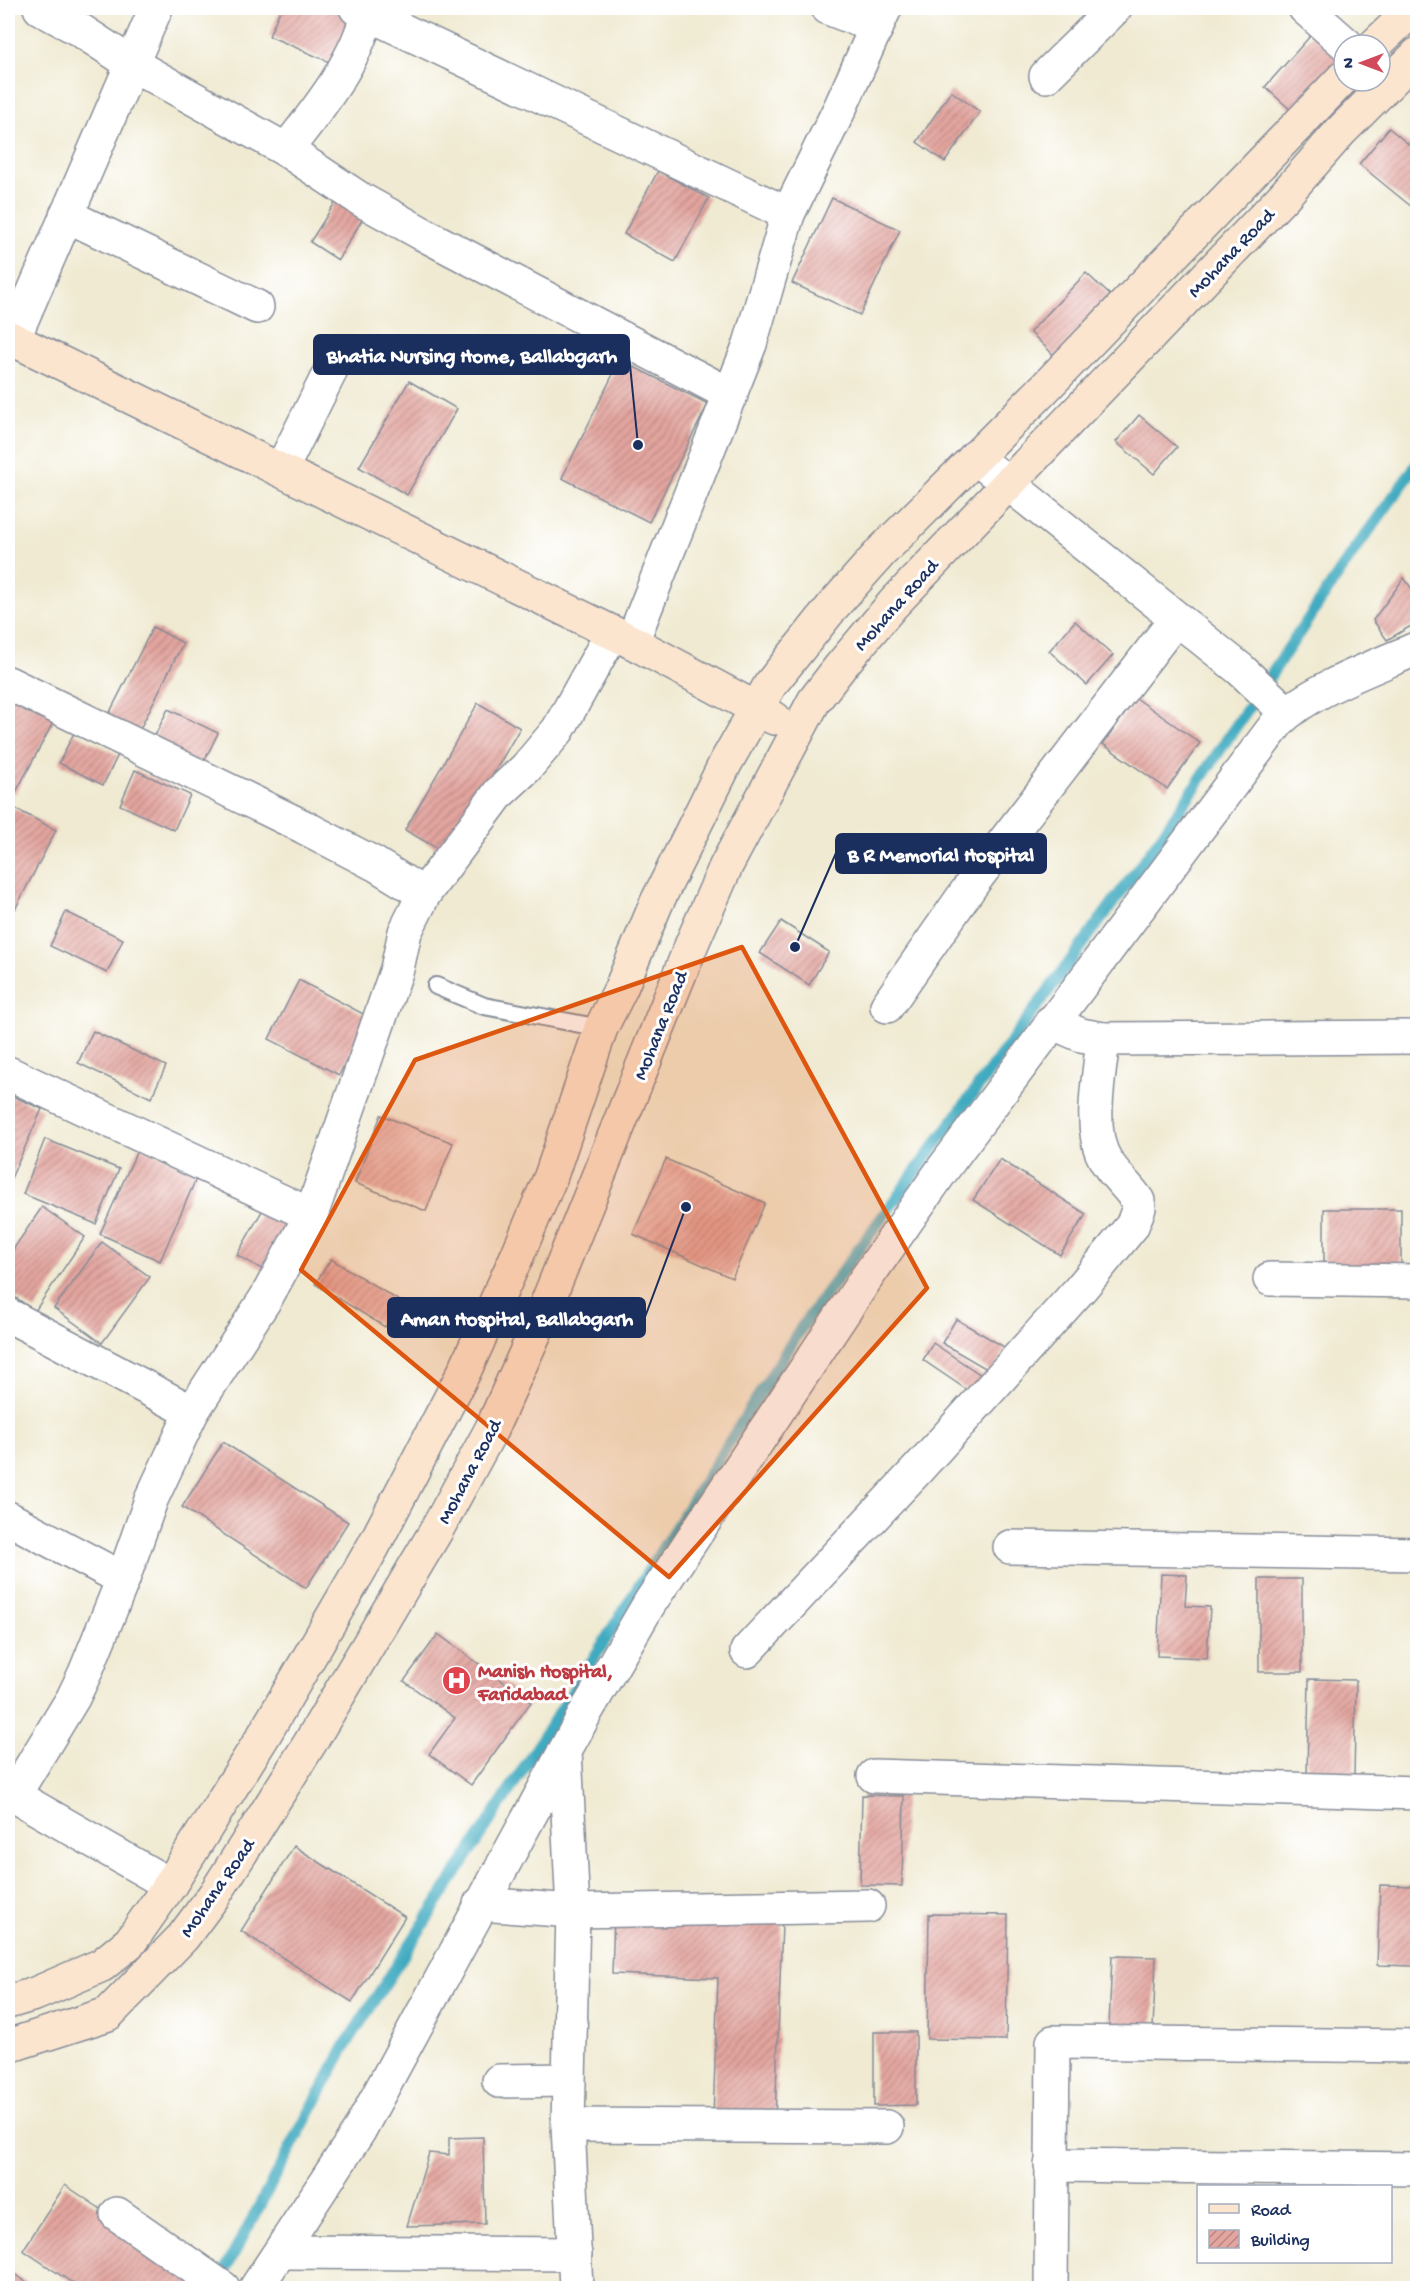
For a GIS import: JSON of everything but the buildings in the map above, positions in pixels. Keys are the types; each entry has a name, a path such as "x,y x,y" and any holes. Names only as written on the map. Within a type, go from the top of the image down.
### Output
{"street":[{"path":"40,8 80,30 132,64 286,150 360,199 414,230 731,395"},
{"path":"156,8 10,338 622,637 798,731"},
{"path":"170,1885 11,1794 73,1698 123,1579 151,1500 192,1412 266,1298 311,1215 397,969 405,932 424,894 499,793 526,768 558,730 622,637 731,395 753,334 788,214 881,17 828,8"},
{"path":"1046,76 1115,8"},
{"path":"1305,8 1333,33"},
{"path":"1388,33 1414,8"},
{"path":"286,150 346,64 357,44 364,10 788,214"},
{"name":"Mohana Road","path":"8,2046 108,2014 183,1937 215,1894 316,1733 436,1531 491,1430 537,1328 693,941 726,866 814,701 893,604 1283,197 1341,131 1418,54"},
{"name":"Mohana Road","path":"8,2002 35,1994 102,1965 130,1942 170,1885 264,1735 373,1547 464,1372 517,1256 550,1176 601,1028 621,988 656,904 681,850 770,685 833,606 882,551 1055,377 1332,89"},
{"path":"66,215 257,307"},
{"path":"280,470 330,372"},
{"path":"975,457 1240,669 1279,707"},
{"path":"886,1006 974,881 1176,619"},
{"path":"256,2289 359,2131 564,1750 649,1604 884,1252 1279,707 1321,693 1418,648"},
{"path":"8,683 304,827 375,864 424,894"},
{"path":"1051,1023 1081,1035 1103,1039 1418,1037"},
{"path":"747,1651 926,1460 1082,1287 1132,1226 1139,1208 1138,1201 1109,1166 1101,1153 1098,1140 1097,1100 1103,1039"},
{"path":"8,1073 311,1215"},
{"path":"1270,1279 1418,1281"},
{"path":"8,1315 192,1412"},
{"path":"8,1518 123,1579"},
{"path":"1010,1547 1418,1554"},
{"path":"564,1750 573,1911 568,2125 576,2289"},
{"path":"874,1776 1418,1793"},
{"path":"480,1904 573,1911 868,1906"},
{"path":"1051,2289 1053,2042 1418,2046"},
{"path":"499,2081 568,2080"},
{"path":"568,2125 886,2127"},
{"path":"1051,2165 1418,2169"},
{"path":"117,2214 223,2289"},
{"path":"280,2252 575,2254"}],"lane":[{"path":"436,986 484,1006 601,1028"}],"highlighted area":[{"path":"742,947 927,1288 669,1577 301,1270 415,1060"}],"waterway":[{"path":"225,2270 345,2046 572,1693 803,1325 1162,836 1354,551 1418,463"}],"place":[{"name":"Bhatia Nursing Home, Ballabgarh","path":"638,445"},
{"name":"B R Memorial Hospital","path":"795,947"},
{"name":"Aman Hospital, Ballabgarh","path":"686,1207"},
{"name":"Manish Hospital, Faridabad","path":"457,1681"}]}
